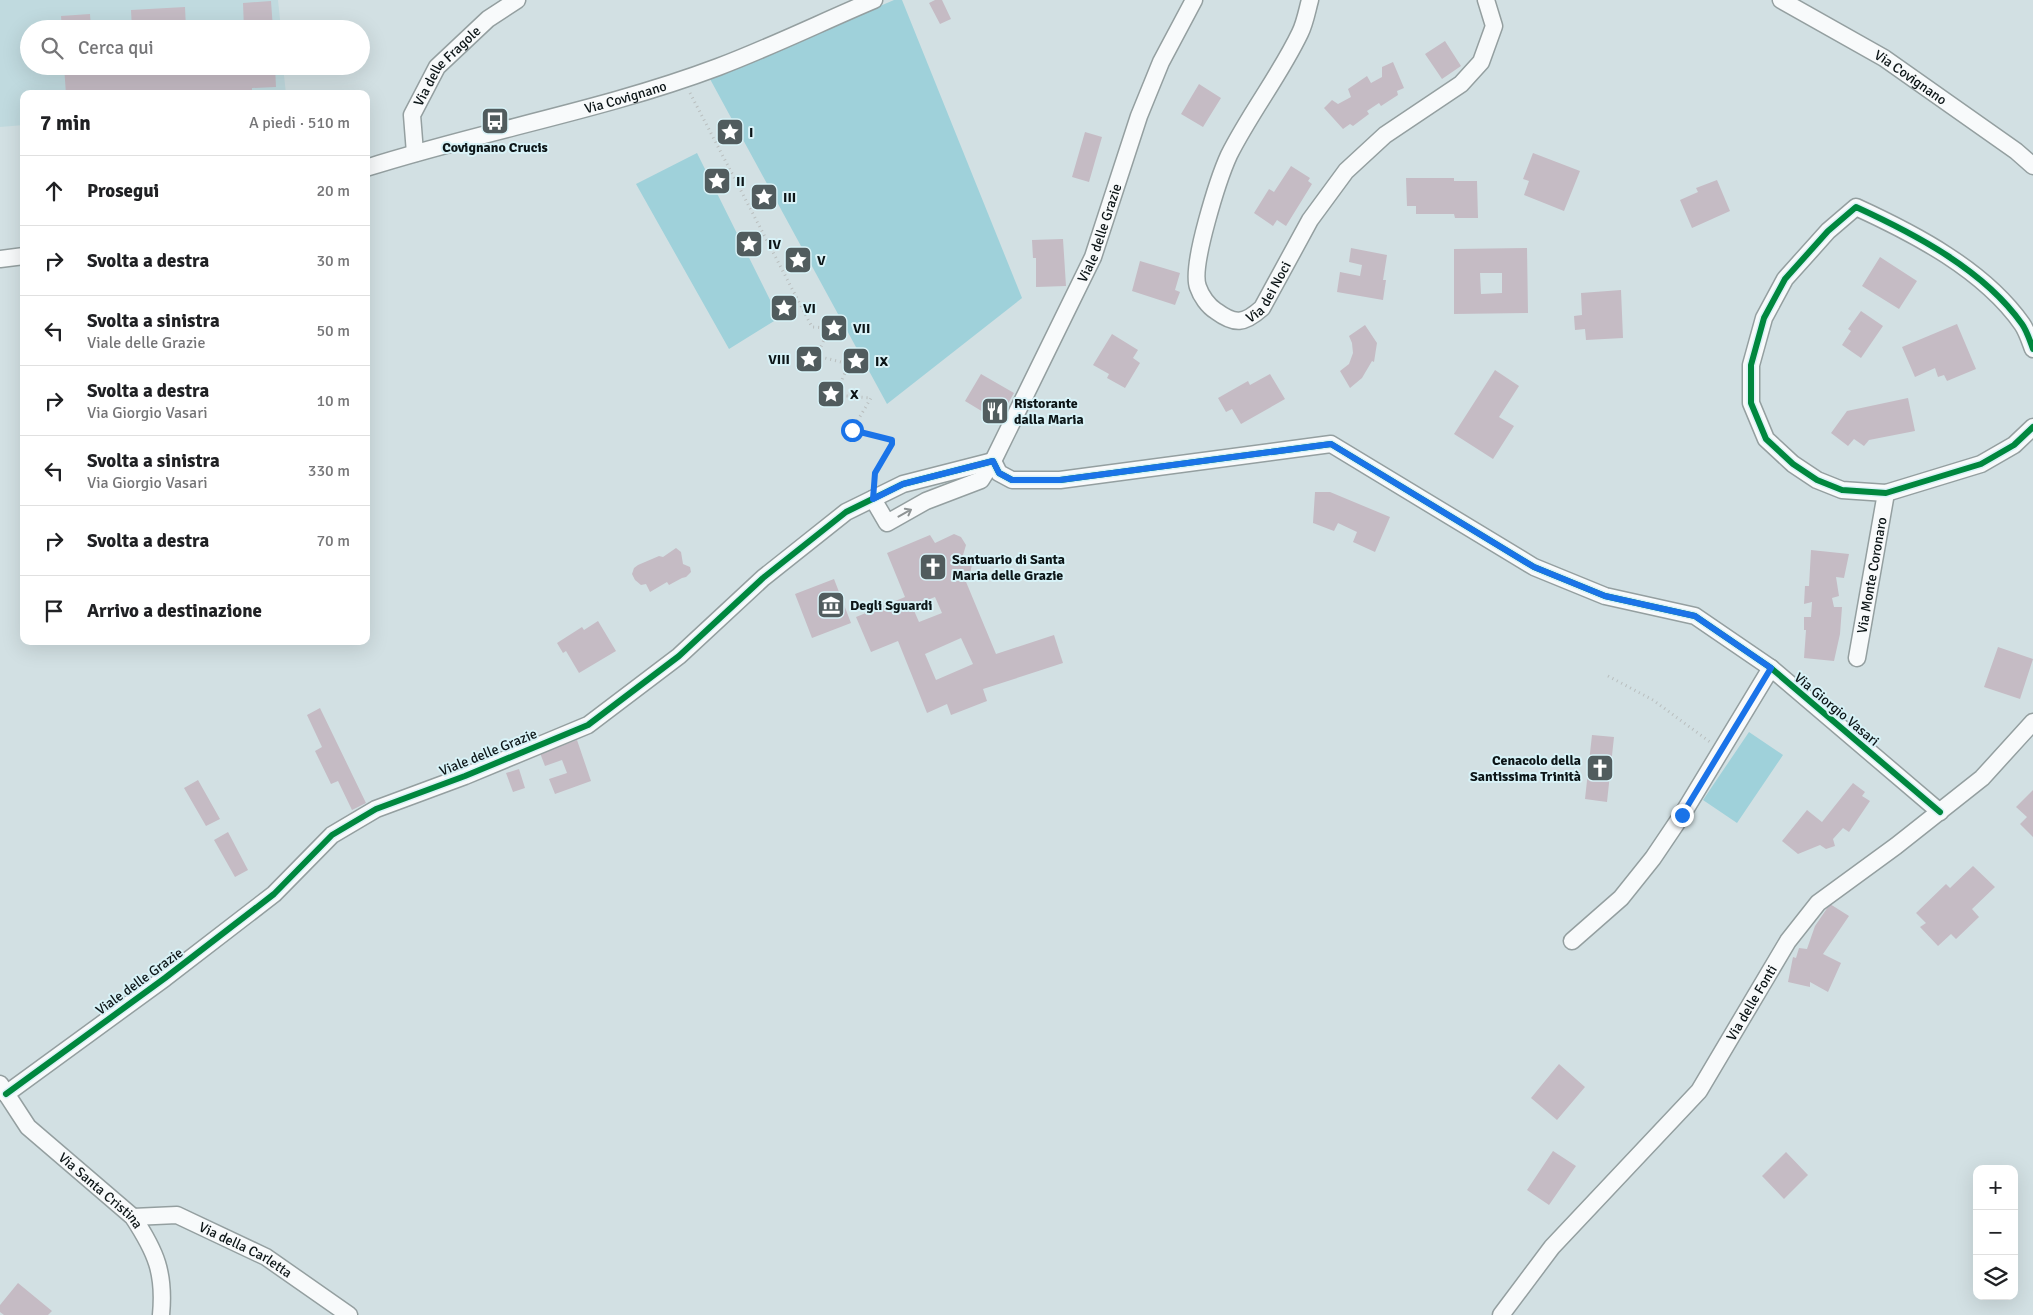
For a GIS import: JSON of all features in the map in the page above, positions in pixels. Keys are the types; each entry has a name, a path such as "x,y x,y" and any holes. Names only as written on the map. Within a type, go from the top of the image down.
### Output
{"street":[{"name":"Via delle Fragole","path":"415,153 412,115 437,67 488,20 517,0"},
{"name":"Via Covignano","path":"370,167 415,153 602,104 718,67 874,0"},
{"name":"Viale delle Grazie","path":"873,499 887,523 926,501 981,480 993,461 1092,257 1139,116 1161,62 1194,0"},
{"name":"Via dei Noci","path":"1310,0 1301,32 1229,156 1208,218 1197,262 1197,286 1209,307 1225,318 1236,322 1252,317 1262,308 1310,220 1346,171 1385,135 1461,84 1481,62 1494,26 1486,0"},
{"name":"Via Covignano","path":"1782,0 1884,58 2016,151 2033,166"},
{"path":"2033,349 2024,326 1996,292 1936,248 1856,207 1828,231 1785,279 1764,318 1750,365 1751,403 1766,439 1793,464 1817,480 1842,490 1886,492 1981,464 2014,445 2033,427"},
{"path":"0,259 20,256"},
{"name":"Via Giorgio Vasari","path":"993,461 999,473 1012,480 1060,480 1331,444 1534,567 1605,596 1695,616 1771,668 1940,812"},
{"name":"Viale delle Grazie","path":"3,1089 165,978 274,894 332,836 376,809 465,776 588,725 679,656 763,578 846,512 903,484 993,461"},
{"name":"Via Monte Coronaro","path":"1857,658 1886,492"},
{"path":"1572,941 1621,898 1653,858 1682,815 1771,668"},
{"name":"Via delle Fonti","path":"1501,1315 1552,1248 1699,1091 1788,940 1818,903 1940,812 1982,778 2033,722"},
{"name":"Via Santa Cristina","path":"3,1089 28,1127 133,1217 145,1236 159,1265 162,1301 161,1315"},
{"name":"Via della Carletta","path":"133,1217 177,1215 266,1257 349,1315"}],"path":[{"path":"684,78 812,328 829,328 817,356 849,364 835,395 871,398 852,430 892,440 892,444 875,473 873,499"},
{"path":"1608,676 1653,700 1720,750"}],"shaded area":[{"path":"0,0 278,0 280,20 20,20 20,75 284,75 286,90 20,90 20,125 0,127"},
{"path":"894,0 902,0 1022,298 887,404 710,79"},
{"path":"697,153 779,318 729,349 636,184"},
{"path":"1749,732 1783,755 1737,823 1703,800"}],"building":[{"path":"935,0 942,0 951,19 940,24 929,3"},
{"path":"271,1 272,20 244,20 243,3"},
{"path":"185,7 186,20 132,20 131,10"},
{"path":"90,14 90,20 61,20 61,16"},
{"path":"1445,41 1461,66 1442,79 1425,54"},
{"path":"1393,62 1404,88 1397,91 1398,95 1381,106 1379,103 1367,111 1369,114 1353,126 1350,124 1343,129 1324,108 1332,100 1338,104 1351,97 1348,89 1367,76 1371,83 1382,77 1382,67"},
{"path":"65,75 275,75 276,87 252,88 252,90 66,90"},
{"path":"1199,84 1221,98 1203,127 1181,114"},
{"path":"1085,132 1102,137 1089,182 1072,177"},
{"path":"1533,153 1580,171 1564,211 1524,195 1529,181 1523,179"},
{"path":"1291,166 1310,178 1308,181 1312,184 1286,226 1277,220 1273,226 1254,213 1269,189 1274,192"},
{"path":"1406,178 1454,178 1454,181 1477,181 1478,218 1455,218 1454,214 1416,214 1416,206 1407,206"},
{"path":"1717,180 1730,211 1692,228 1680,200 1698,192 1696,188"},
{"path":"1063,239 1066,286 1036,287 1036,258 1033,258 1032,240"},
{"path":"1351,248 1387,255 1383,280 1386,280 1383,300 1337,292 1340,272 1360,276 1362,265 1349,262"},
{"path":"1527,248 1528,313 1454,314 1454,249","holes":["1480,273 1502,273 1502,293 1481,294"]},
{"path":"1880,257 1917,281 1899,309 1862,286"},
{"path":"1140,261 1180,273 1175,290 1180,292 1175,305 1132,291"},
{"path":"1621,290 1623,338 1586,340 1585,329 1575,330 1574,316 1582,315 1581,293"},
{"path":"1861,311 1883,326 1861,358 1842,345 1851,331 1848,329"},
{"path":"1957,324 1976,369 1947,381 1944,375 1938,377 1935,368 1915,377 1902,347"},
{"path":"1365,325 1377,343 1374,362 1372,361 1362,378 1350,388 1340,371 1349,364 1353,353 1349,336"},
{"path":"1112,334 1138,350 1133,358 1140,363 1125,388 1107,378 1109,374 1093,365"},
{"path":"1495,370 1519,386 1499,417 1514,426 1493,459 1454,434"},
{"path":"981,374 1014,393 998,421 965,401"},
{"path":"1270,374 1285,399 1241,424 1232,409 1226,412 1218,398 1248,381 1250,385"},
{"path":"1908,398 1915,431 1869,440 1864,446 1854,439 1848,446 1831,433 1847,411"},
{"path":"1315,492 1330,492 1390,517 1375,552 1353,542 1357,532 1338,523 1334,531 1313,523"},
{"path":"954,534 961,537 966,545 963,555 968,558 972,565 970,573 964,577 996,654 1054,635 1063,663 983,689 987,701 951,715 947,704 927,713 898,641 871,652 856,617 905,597 887,553 930,535 935,543","holes":["935,597 942,613 919,622 912,606","961,638 973,664 936,680 925,654"]},
{"path":"676,548 681,552 683,564 690,567 691,572 686,577 669,585 667,582 650,592 646,584 641,585 635,580 632,574 634,568 659,556 663,557"},
{"path":"1811,550 1849,554 1844,578 1836,577 1839,596 1832,598 1834,607 1842,607 1840,634 1834,661 1804,658 1806,630 1804,630 1804,617 1811,617 1812,602 1804,604 1805,586 1809,586"},
{"path":"834,579 851,623 812,638 795,594"},
{"path":"598,621 616,651 579,673 566,651 563,653 557,643 582,627 584,630"},
{"path":"1998,647 2033,659 2020,699 1984,687"},
{"path":"320,708 366,803 352,810 338,781 331,784 315,751 322,747 307,715"},
{"name":"Cenacolo della Santissima Trinità","path":"1592,735 1614,737 1607,802 1585,799"},
{"path":"577,740 591,781 555,794 549,779 567,773 562,760 545,766 540,753"},
{"path":"519,769 525,788 513,792 506,773"},
{"path":"198,780 220,819 206,826 184,788"},
{"path":"1853,783 1865,792 1862,796 1870,801 1849,832 1843,828 1833,839 1835,846 1826,849 1820,845 1798,854 1782,841 1807,810 1822,822"},
{"path":"2033,790 2033,837 2020,824 2027,817 2016,807"},
{"path":"228,832 248,870 235,877 214,840"},
{"path":"1973,866 1995,887 1972,909 1979,917 1956,939 1951,934 1938,946 1920,927 1926,923 1916,913 1946,884 1950,888"},
{"path":"1830,904 1849,916 1823,954 1841,963 1828,992 1810,982 1810,987 1788,982 1793,957 1796,958 1799,948 1807,949 1815,926"},
{"path":"1559,1064 1585,1087 1557,1120 1531,1098"},
{"path":"1553,1151 1576,1166 1549,1205 1527,1190"},
{"path":"1786,1152 1808,1175 1784,1199 1762,1176"},
{"path":"18,1283 52,1311 48,1315 4,1315 0,1312 0,1305"}],"cycle path":[{"path":"2033,349 2024,327 2006,305 1968,270 1947,255 1901,229 1856,207 1828,231 1785,279 1764,318 1751,365 1751,403 1766,439 1793,464 1817,480 1842,490 1886,493 1981,464 2014,445 2033,427"},
{"path":"6,1094 165,978 274,894 332,835 376,809 465,776 588,725 679,656 763,578 846,512 903,484 993,461 999,473 1012,480 1060,480 1331,444 1534,567 1605,596 1695,616 1771,668 1940,812"}],"place":[{"name":"Covignano Crucis","path":"495,121"},
{"name":"I","path":"730,132"},
{"name":"II","path":"717,181"},
{"name":"III","path":"764,197"},
{"name":"IV","path":"749,244"},
{"name":"V","path":"798,260"},
{"name":"VI","path":"784,308"},
{"name":"VII","path":"834,328"},
{"name":"VIII","path":"809,359"},
{"name":"IX","path":"856,361"},
{"name":"X","path":"831,394"},
{"name":"Ristorante dalla Maria","path":"995,411"},
{"name":"Santuario di Santa Maria delle Grazie","path":"933,567"},
{"name":"Degli Sguardi","path":"831,605"},
{"name":"Cenacolo della Santissima Trinità","path":"1600,768"}],"route":[{"path":"852,430 892,440 892,444 875,473 873,499 903,484 993,461 999,473 1012,480 1060,480 1331,444 1534,567 1605,596 1695,616 1771,668 1682,815"}]}
